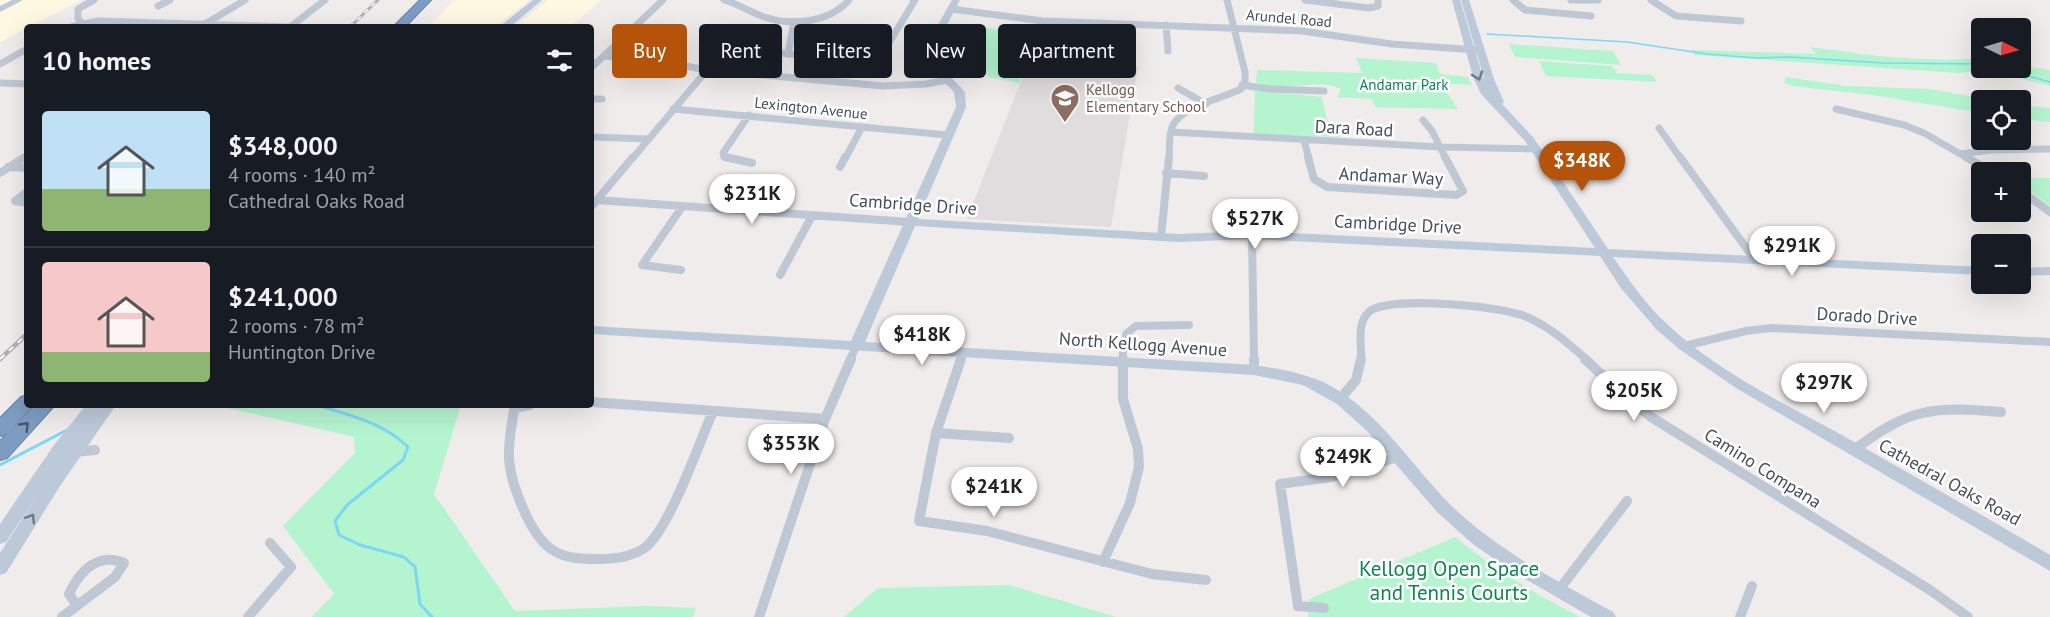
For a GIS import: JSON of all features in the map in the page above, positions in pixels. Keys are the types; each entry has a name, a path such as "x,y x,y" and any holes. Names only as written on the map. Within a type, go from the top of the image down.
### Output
{"highway":[{"path":"402,24 426,0"},
{"path":"415,24 439,0"},
{"path":"0,429 24,404"},
{"path":"2,450 43,408"}],"street":[{"path":"0,9 19,0"},
{"path":"94,0 78,9 78,19 82,23 109,21 165,24"},
{"path":"158,6 170,0"},
{"path":"206,24 245,0"},
{"path":"294,24 325,0"},
{"path":"508,24 538,0"},
{"path":"594,65 663,0"},
{"path":"724,0 767,18 794,21 829,15 844,7 849,0"},
{"path":"782,53 878,61 915,0 913,0"},
{"path":"1161,237 1171,132 1177,119 1232,94 1242,85 1245,72 1227,0"},
{"path":"1305,0 1369,8 1378,6 1378,0"},
{"name":"Cathedral Oaks Road","path":"1456,0 1483,90 1535,148 1603,252 1648,313 1684,346 1741,385 1964,511 2050,564"},
{"name":"Cathedral Oaks Road","path":"1465,0 1489,78 1504,112"},
{"path":"1513,0 1526,10 1591,15"},
{"path":"1571,0 1598,0"},
{"path":"1651,0 1676,16 1742,21"},
{"path":"759,617 825,419 962,102 959,89 934,69 928,54 954,4"},
{"name":"Arundel Road","path":"954,4 1026,20 1099,24"},
{"path":"788,54 794,21"},
{"name":"Arundel Road","path":"1136,25 1302,31 1392,44 1482,51"},
{"path":"1167,25 1168,51"},
{"path":"0,64 24,51"},
{"path":"604,56 653,60 699,68"},
{"path":"782,76 884,86 926,84 947,80"},
{"path":"594,203 699,78"},
{"path":"0,83 24,84"},
{"path":"1242,85 1324,92"},
{"path":"1178,88 1206,104"},
{"path":"594,99 602,99"},
{"name":"Lexington Avenue","path":"673,109 947,135"},
{"path":"1836,110 1904,125 1924,133 1974,162"},
{"path":"749,115 723,153 728,160 752,164"},
{"name":"Andamar Way","path":"1304,140 1317,186 1464,195 1440,147 1423,120"},
{"path":"840,167 862,127"},
{"path":"1659,128 1755,260"},
{"name":"Dara Road","path":"1171,132 1440,147 1535,148"},
{"path":"594,137 647,140"},
{"path":"1960,154 1990,150 2050,149"},
{"path":"0,173 24,158"},
{"path":"0,167 24,168"},
{"path":"1166,173 1204,176"},
{"path":"24,194 15,201 24,202"},
{"path":"2031,198 2050,212"},
{"name":"Cambridge Drive","path":"594,203 1161,237 1252,235 1971,270"},
{"path":"681,270 642,265 682,207"},
{"path":"780,275 812,216"},
{"path":"1252,235 1254,370"},
{"path":"2031,272 2050,271"},
{"name":"Camino Compana","path":"1341,399 1358,376 1361,322 1374,308 1387,303 1401,302 1508,310 1524,314 1549,328 1636,406 1666,427 1930,590 1968,617"},
{"path":"1103,562 1133,492 1139,467 1138,443 1124,402 1122,362 1126,334 1136,326 1189,325"},
{"name":"Dorado Drive","path":"1684,346 1746,331 1771,328 2050,342"},
{"name":"North Kellogg Avenue","path":"594,330 1254,370 1281,374 1309,382 1341,399 1357,412 1443,508 1480,540 1558,591 1607,617"},
{"path":"963,352 936,434 919,521 986,531 1103,562 1185,580 1206,580"},
{"path":"594,402 825,419"},
{"path":"0,568 92,408"},
{"path":"0,537 68,450 90,430 108,408"},
{"path":"515,408 509,461 517,493 539,538 549,549 566,556 593,560 619,559 630,555 648,546 656,537 713,411"},
{"path":"1854,450 1894,422 1921,413 1962,409 2001,412"},
{"path":"936,434 1009,438"},
{"path":"68,450 95,450"},
{"path":"1324,608 1298,606 1280,484 1331,477 1398,457"},
{"path":"1558,591 1627,501"},
{"path":"248,617 291,567 270,543"},
{"path":"62,617 76,604 115,577 123,563 116,559 102,560 85,568 73,582 69,594 76,604"},
{"path":"1740,617 1752,586"}],"shaded area":[{"path":"0,0 81,0 35,24 24,24 24,30 0,42"},
{"path":"454,0 529,0 499,24 431,24"},
{"path":"548,0 601,0 573,24 519,24"},
{"name":"Kellogg Elementary School","path":"1136,67 1138,67 1111,227 967,219 1022,78 1136,78"}],"green space":[{"path":"986,27 998,30 998,78 1021,78 1019,83 989,77 986,74"},
{"path":"1509,44 1613,51 1621,65 1515,57"},
{"path":"1810,47 1917,59 1971,58 1971,72 1959,73 1695,55 1691,50 1816,54"},
{"name":"Andamar Park","path":"1356,58 1436,63 1440,74 1468,77 1472,85 1440,83 1458,109 1375,107 1372,99 1337,97 1341,90 1334,86 1276,87 1256,83 1257,70 1362,73"},
{"path":"1539,61 1612,66 1617,73 1652,75 1657,82 1546,76"},
{"path":"2031,67 2050,70 2050,86 2018,78 2031,78"},
{"path":"1786,77 1847,86 1930,89 1971,96 1971,111 1873,95 1793,86 1784,83"},
{"path":"1255,90 1322,97 1328,125 1340,137 1254,134"},
{"path":"2031,106 2050,108 2050,122 2031,120"},
{"path":"2031,178 2050,178 2050,206 2031,192"},
{"path":"228,408 460,408 434,494 515,611 646,606 696,608 693,617 312,617 334,594 283,526 355,453 354,437"},
{"name":"Kellogg Open Space and Tennis Courts","path":"1455,537 1515,580 1580,617 1308,617 1309,599"},
{"path":"1009,585 1116,617 844,617 878,588"}],"waterway":[{"path":"1487,34 1627,42 1707,54 1756,58 1789,57 1883,63 1971,64"},
{"path":"2031,77 2050,82"},
{"path":"327,408 388,431 408,447 403,460 347,505 335,521 339,535 360,545 404,557 415,567 420,604 432,617"},
{"path":"0,465 67,430"}],"railway":[{"path":"353,24 378,0"},
{"path":"0,359 24,337"}],"place":[{"name":"Kellogg Elementary School","path":"1065,124"}]}
